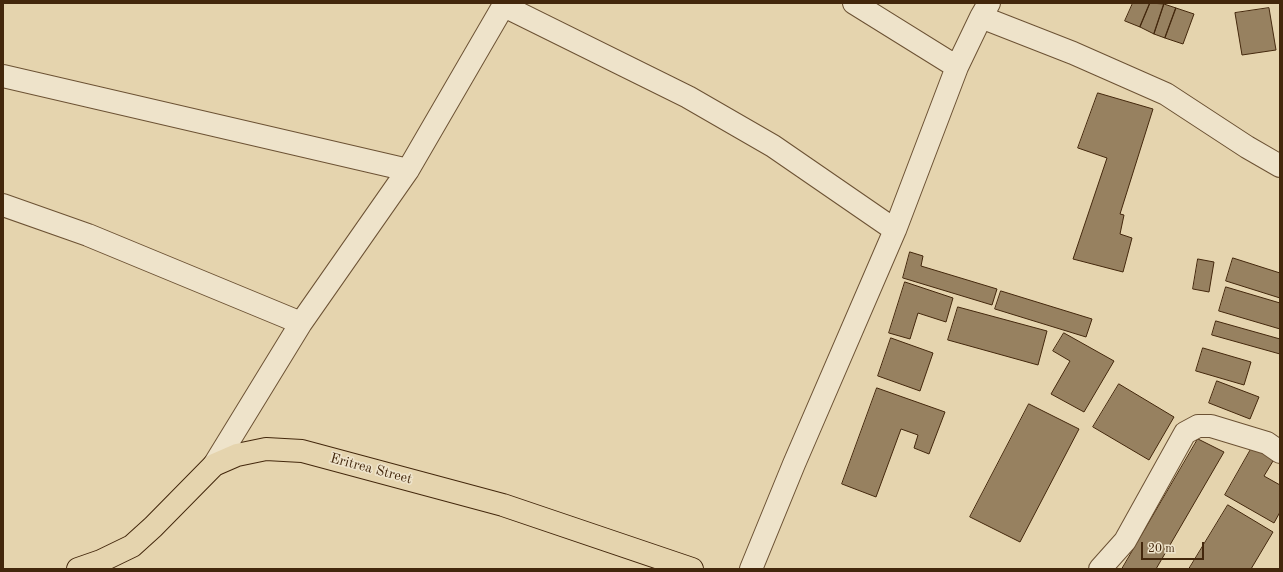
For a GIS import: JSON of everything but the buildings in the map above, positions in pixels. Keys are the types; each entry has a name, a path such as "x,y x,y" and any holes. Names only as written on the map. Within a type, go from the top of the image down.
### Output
{"main road":[{"name":"Eritrea Street","path":"78,569 101,561 132,546 154,527 214,465 237,455 266,449 302,451 503,505 692,569"}],"street":[{"path":"854,3 957,67"},
{"path":"214,465 301,323 408,170 504,4 688,97 773,146 894,230"},
{"path":"754,567 794,464 894,230 957,67 985,10 1073,53 1166,94 1247,147 1280,166"},
{"path":"3,76 408,170"},
{"path":"3,205 88,235 301,323"},
{"path":"1100,569 1125,541 1185,433 1198,426 1211,426 1267,443 1280,452"}]}
